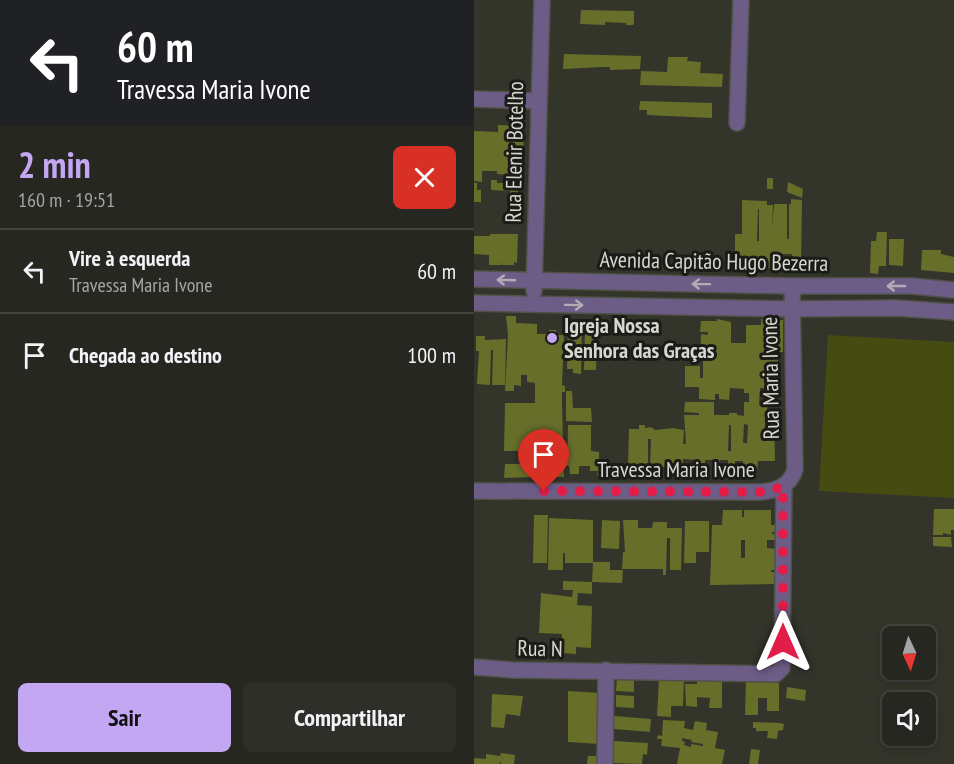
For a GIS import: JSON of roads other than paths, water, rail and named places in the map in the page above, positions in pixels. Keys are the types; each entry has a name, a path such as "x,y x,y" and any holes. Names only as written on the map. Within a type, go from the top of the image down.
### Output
{"street":[{"name":"Rua Elenir Botelho","path":"533,304 542,0"},
{"path":"737,123 741,0"},
{"path":"474,99 538,101"},
{"name":"Avenida Capitão Hugo Bezerra","path":"474,279 792,286 912,286 954,290"},
{"name":"Rua Maria Ivone","path":"792,286 795,469"},
{"name":"Avenida Capitão Hugo Bezerra","path":"474,303 791,309 897,308 954,312"},
{"name":"Travessa Maria Ivone","path":"474,491 768,492 783,486 794,476 795,469"},
{"name":"Rua N","path":"474,667 512,670 776,674 782,664 783,486"},
{"path":"604,764 606,670"}],"place":[{"name":"Igreja Nossa Senhora das Graças","path":"552,338"}]}
